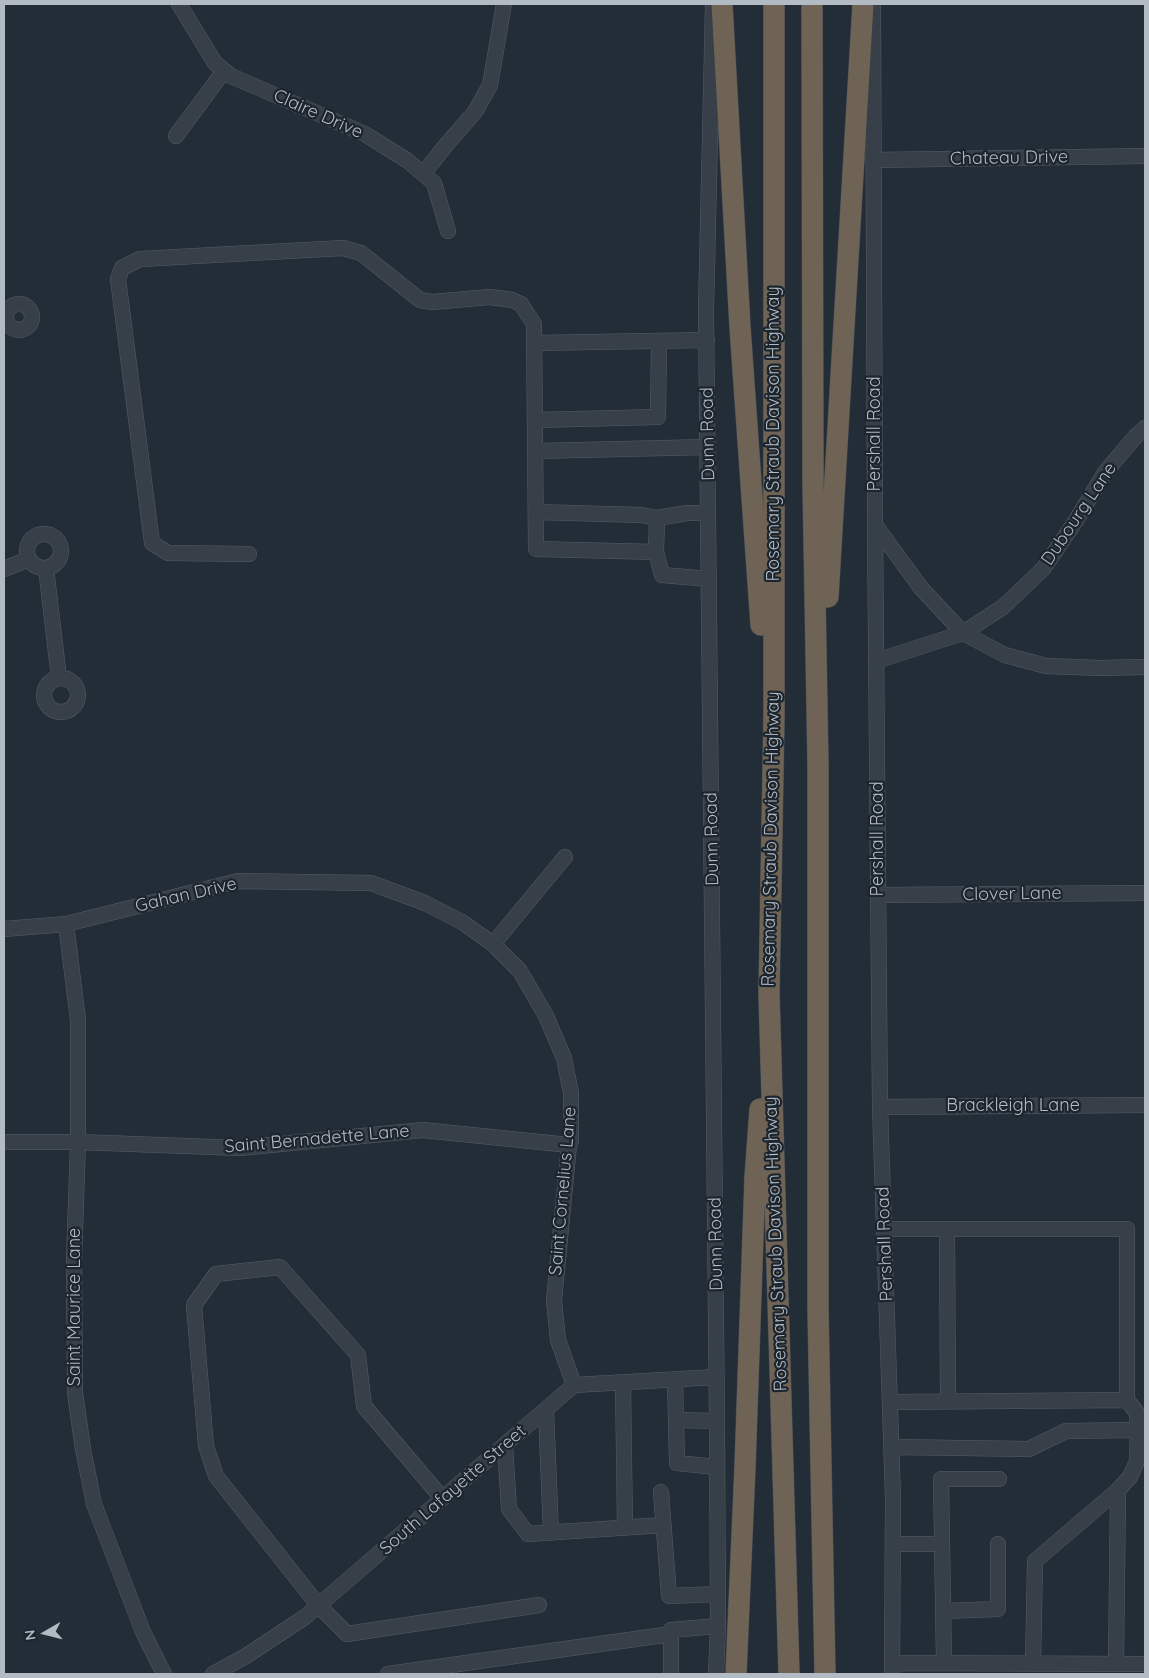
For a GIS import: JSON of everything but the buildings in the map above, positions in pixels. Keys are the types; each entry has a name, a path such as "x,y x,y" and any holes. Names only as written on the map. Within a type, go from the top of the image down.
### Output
{"highway":[{"path":"722,4 740,327 765,681 774,716"},
{"name":"Rosemary Straub Davison Highway","path":"774,4 774,716 769,994 790,1674"},
{"path":"812,4 813,473 818,765 818,1309 825,1674"},
{"path":"818,765 863,4"},
{"path":"736,1674 755,1177 769,994"}],"street":[{"name":"Claire Drive","path":"179,4 215,63 231,76 365,134 408,161 424,174 434,183 448,231"},
{"path":"424,174 475,112 490,85 504,4"},
{"name":"Dunn Road","path":"713,4 707,340 717,1377 718,1626 716,1674"},
{"name":"Pershall Road","path":"873,4 880,1107 892,1447 892,1669"},
{"path":"176,136 224,71"},
{"name":"Chateau Drive","path":"873,160 1145,156"},
{"path":"249,554 168,553 152,543 118,279 122,268 140,258 343,248 361,253 420,300 432,302 490,297 512,300 520,304 534,324 536,549 656,552"},
{"path":"534,342 707,340"},
{"path":"535,420 658,417 659,341"},
{"name":"Dubourg Lane","path":"876,661 963,633 1003,607 1043,569 1076,522 1106,471 1145,428"},
{"path":"535,450 708,447"},
{"path":"536,512 641,515 657,518 708,512"},
{"path":"657,518 656,552 662,575 709,579"},
{"path":"875,525 921,588 963,633 1004,655 1046,666 1145,667"},
{"path":"43,534 55,538 61,550 57,562 46,568 39,568 29,559 27,553 31,540 43,534"},
{"path":"4,569 29,559"},
{"path":"46,568 59,678"},
{"path":"493,944 565,858"},
{"name":"Gahan Drive","path":"4,929 66,924 238,882 371,883"},
{"name":"Saint Cornelius Lane","path":"371,883 425,903 462,922 493,944 520,971 546,1016 564,1058 571,1093 571,1141 569,1144 554,1300 558,1340 574,1385"},
{"name":"Clover Lane","path":"878,895 1145,893"},
{"name":"Saint Maurice Lane","path":"66,924 78,1020 78,1142 74,1262 75,1394 94,1504 143,1632 164,1674"},
{"name":"Brackleigh Lane","path":"880,1107 1145,1105"},
{"name":"Saint Bernadette Lane","path":"4,1142 78,1142 240,1148 423,1130 569,1144"},
{"path":"885,1229 1126,1228 1127,1400 1137,1413 1137,1461 1130,1477 1118,1490 1035,1561 1034,1664"},
{"path":"947,1229 948,1401"},
{"path":"442,1498 364,1406 358,1355 280,1267 216,1274 194,1305 206,1446 216,1476 318,1605 347,1634 539,1605"},
{"path":"574,1385 717,1377"},
{"path":"675,1380 677,1463 717,1467"},
{"path":"623,1382 624,1528"},
{"name":"South Lafayette Street","path":"213,1674 246,1656 305,1617 574,1385"},
{"path":"890,1402 1127,1400"},
{"path":"546,1410 550,1533"},
{"path":"676,1420 717,1420"},
{"path":"892,1447 1029,1449 1066,1432 1138,1430"},
{"path":"505,1444 509,1509 528,1534 664,1525"},
{"path":"944,1663 941,1479 999,1479"},
{"path":"1116,1664 1118,1490"},
{"path":"662,1492 669,1596 718,1594"},
{"path":"893,1544 942,1544"},
{"path":"943,1611 998,1609 998,1544"},
{"path":"671,1674 671,1630 718,1626"},
{"path":"388,1674 671,1634"},
{"path":"892,1669 944,1663 1034,1664 1076,1669 1116,1664 1145,1664"}]}
